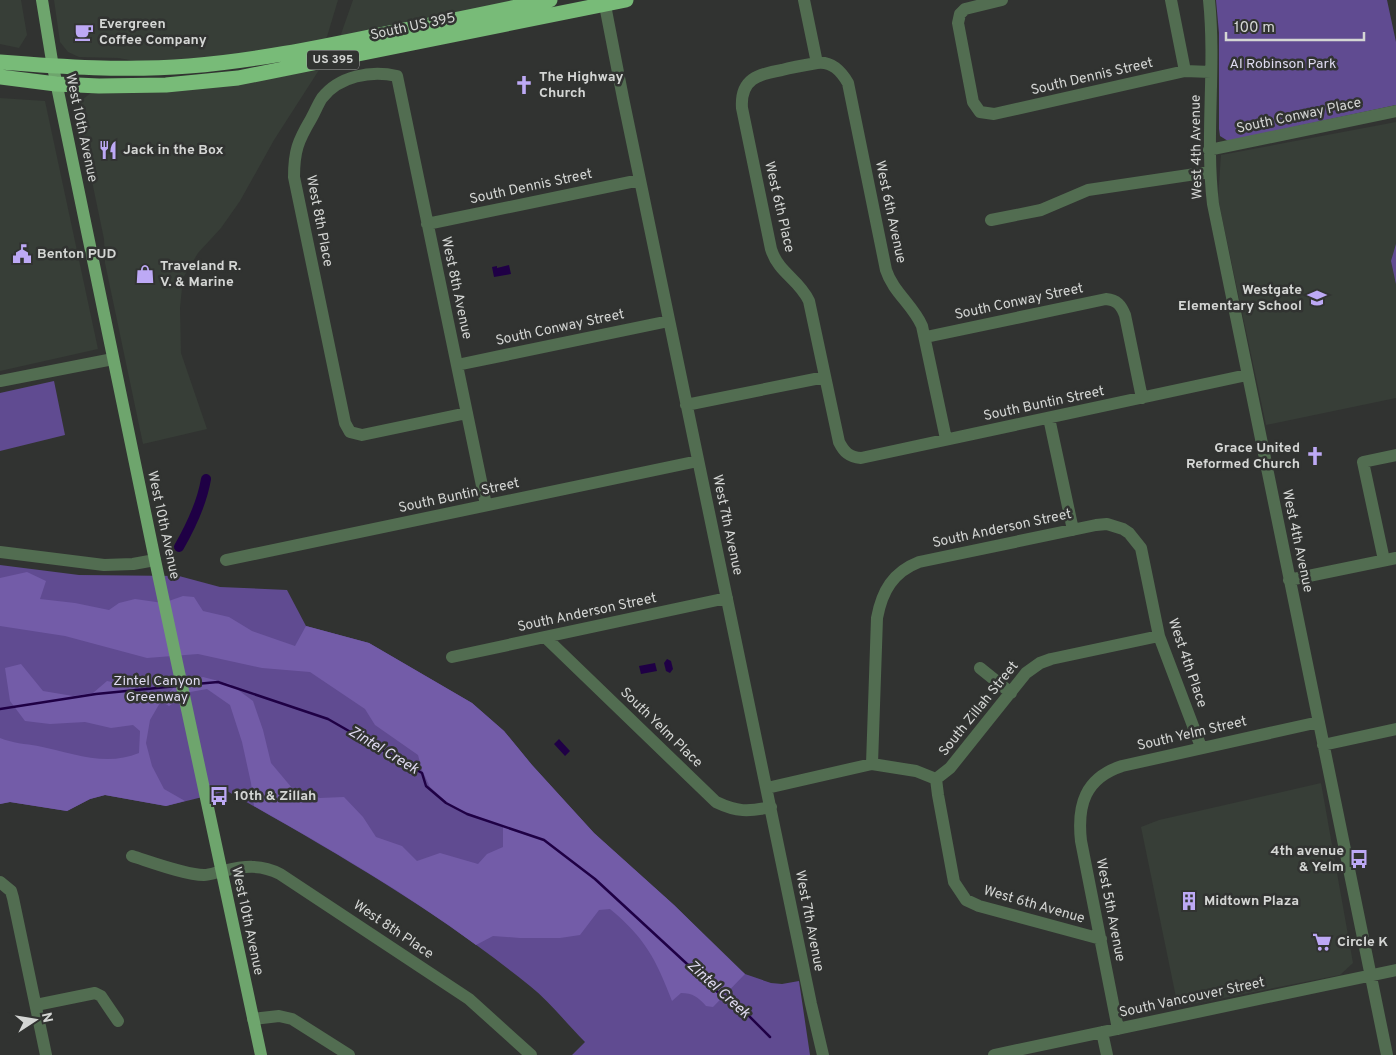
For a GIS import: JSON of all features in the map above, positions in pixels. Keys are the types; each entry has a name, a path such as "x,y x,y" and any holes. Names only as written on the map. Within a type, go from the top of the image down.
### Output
{"highway":[{"name":"South US 395","path":"53,66 99,68 187,66 231,62 334,45 550,0"},
{"name":"South US 395","path":"56,84 99,86 166,85 238,78 605,2 626,0"},
{"name":"US 395","path":"0,62 53,66"},
{"name":"US 395","path":"0,77 56,84"}],"main road":[{"name":"West 10th Avenue","path":"42,0 56,84 261,1055"}],"street":[{"path":"804,0 817,63"},
{"name":"South Dennis Street","path":"1002,0 965,9 960,14 958,23 973,102 980,112 994,114 1185,71 1211,72"},
{"path":"1171,0 1185,71"},
{"name":"West 4th Avenue","path":"1209,0 1211,25 1209,172 1216,222 1387,1055"},
{"name":"West 7th Avenue","path":"605,2 686,405 823,1055"},
{"name":"West 6th Avenue","path":"817,63 829,64 835,67 848,83 889,278 919,318 926,337 946,439"},
{"name":"West 6th Place","path":"817,63 760,74 749,82 741,101 771,249 779,267 800,287 809,301 839,442 848,455"},
{"name":"West 8th Place","path":"397,76 373,74 354,78 339,83 322,99 296,148 294,177 297,197 345,423 350,432 362,435 467,413"},
{"name":"West 8th Avenue","path":"397,76 486,506"},
{"name":"South Conway Place","path":"1209,150 1396,111"},
{"path":"991,220 1041,210 1088,190 1209,172"},
{"name":"South Dennis Street","path":"428,224 640,180"},
{"name":"South Conway Street","path":"926,337 1106,299 1112,300 1119,303 1125,315 1142,398"},
{"name":"South Conway Street","path":"457,365 670,321"},
{"path":"0,381 113,358"},
{"name":"South Buntin Street","path":"848,455 861,458 1247,375"},
{"path":"686,405 825,376"},
{"path":"1050,418 1073,530"},
{"path":"1289,580 1390,559 1363,462 1396,455"},
{"name":"South Buntin Street","path":"226,560 698,461"},
{"name":"South Anderson Street","path":"872,764 877,618 880,604 888,585 909,566 919,562 1108,524 1117,526 1129,533"},
{"name":"West 4th Place","path":"1129,533 1140,548 1144,560 1159,636 1200,747"},
{"path":"0,552 104,565 133,564 155,560"},
{"name":"South Anderson Street","path":"452,657 727,598"},
{"name":"South Zillah Street","path":"936,779 950,768 1026,673 1040,662 1159,636"},
{"name":"South Yelm Place","path":"545,637 716,802 743,811 771,807"},
{"path":"980,668 1011,693"},
{"name":"South Yelm Street","path":"1084,798 1096,780 1104,773 1113,769 1200,747 1319,722"},
{"path":"1323,745 1396,729"},
{"path":"766,788 872,764 916,770 936,779"},
{"name":"West 6th Avenue","path":"936,779 951,870 959,891 966,900 979,906 1100,939"},
{"name":"West 5th Avenue","path":"1084,798 1079,820 1081,841 1118,1029"},
{"name":"West 8th Place","path":"132,856 194,874 206,875 239,867 256,866 270,869 469,999 532,1055"},
{"path":"0,882 11,891 13,898 46,1055"},
{"name":"South Vancouver Street","path":"994,1055 1396,970"},
{"path":"36,1005 96,994 100,996 118,1021"},
{"path":"253,1019 279,1016 292,1019 349,1055"},
{"path":"1102,1032 1107,1055"}],"shaded area":[{"path":"0,0 21,0 27,35 19,48 0,44"},
{"path":"54,0 338,0 326,40 251,53 148,63 118,58 79,57 68,52 60,42"},
{"path":"353,0 517,0 340,37"},
{"path":"319,70 274,140 240,201 221,228 198,253 183,278 180,308 181,353 207,429 143,444 105,263 104,239 78,114 82,100 92,92 255,81"},
{"path":"0,98 45,101 98,349 0,371"},
{"name":"Westgate Elementary School","path":"1396,122 1396,398 1266,425 1218,199 1221,155"},
{"path":"509,265 511,274 494,277 492,267 497,266 497,268"},
{"path":"27,572 46,581 40,599 75,603 109,610 119,603 135,599 163,603 183,596 194,597 203,611 229,617 252,631 295,646 306,626 369,643 472,703 504,731 594,833 674,905 745,974 713,1007 706,1006 695,996 685,993 681,993 672,1001 655,961 648,950 632,930 610,909 599,910 580,935 560,938 493,936 476,945 395,890 254,806 242,742 230,705 207,689 190,692 169,706 161,701 175,686 203,677 230,684 253,701 263,730 271,763 292,788 320,798 344,797 363,817 376,837 402,846 417,861 440,853 478,864 487,854 503,847 503,827 451,806 430,787 422,770 418,755 375,725 365,709 310,672 262,668 198,654 147,658 65,636 0,626 0,578"},
{"path":"667,659 671,661 673,669 670,673 666,671 664,663"},
{"path":"655,663 657,671 641,674 639,666"},
{"path":"21,664 43,691 73,696 93,693 107,681 133,686 140,697 161,701 150,720 146,743 152,766 164,789 185,801 166,806 105,795 90,799 67,811 10,802 0,804 0,738 76,755 114,759 139,753 140,731 133,725 111,728 85,722 50,724 25,721 10,701 5,668"},
{"path":"559,739 570,751 565,756 554,744"},
{"path":"1321,783 1353,963 1340,975 1178,1007 1141,827 1159,820"}],"green space":[{"name":"Al Robinson Park","path":"1216,0 1387,0 1396,42 1396,105 1228,141 1220,136 1219,129 1219,33"},
{"path":"1396,244 1396,284 1391,261"},
{"path":"54,381 65,435 0,451 0,393"},
{"name":"Zintel Canyon Greenway","path":"0,565 79,575 179,576 220,587 287,590 306,626 369,643 472,703 504,731 594,833 674,905 745,974 771,983 782,984 799,981 810,1055 572,1055 585,1042 537,992 494,958 382,882 227,791 166,806 105,795 90,799 67,811 10,802 0,804"}],"waterway":[{"path":"179,547 196,514 206,479"},
{"name":"Zintel Creek","path":"185,685 218,682 328,719 422,773 426,786 446,803 467,814 544,840 595,879 730,1003 745,1012 770,1037"},
{"name":"Zintel Creek","path":"0,709 96,694 177,686"}],"place":[{"name":"Evergreen Coffee Company","path":"84,32"},
{"name":"The Highway Church","path":"524,85"},
{"name":"Jack in the Box","path":"108,150"},
{"name":"Benton PUD","path":"22,254"},
{"name":"Traveland R. V. & Marine","path":"145,274"},
{"name":"Westgate Elementary School","path":"1317,298"},
{"name":"Grace United Reformed Church","path":"1315,456"},
{"name":"10th & Zillah","path":"219,796"},
{"name":"4th avenue & Yelm","path":"1359,859"},
{"name":"Midtown Plaza","path":"1189,901"},
{"name":"Circle K","path":"1322,942"}]}
